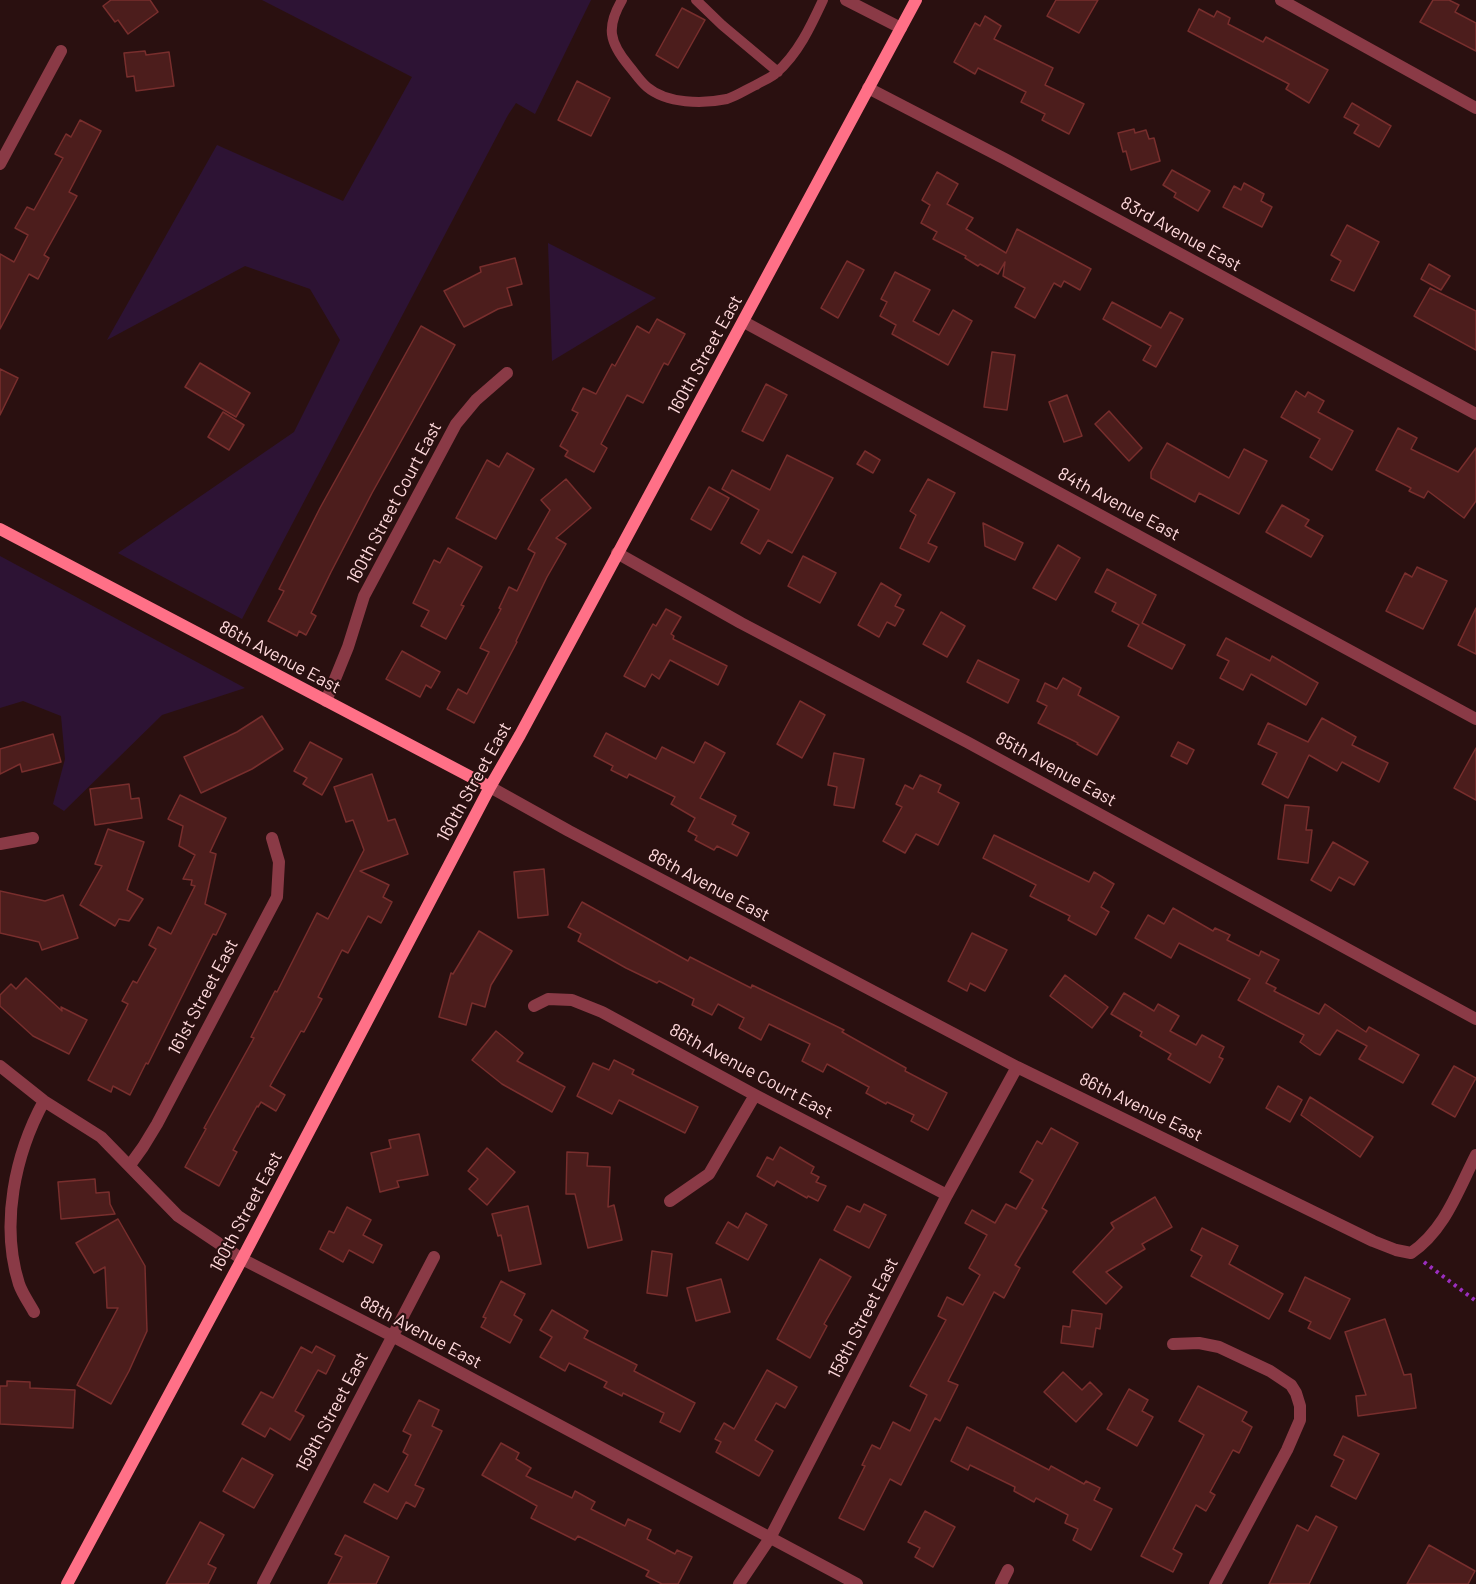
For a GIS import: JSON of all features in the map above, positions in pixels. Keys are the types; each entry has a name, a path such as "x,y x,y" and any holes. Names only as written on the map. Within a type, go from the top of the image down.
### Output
{"main road":[{"name":"160th Street East","path":"67,1584 242,1259 490,787 744,322 916,0"},
{"name":"86th Avenue East","path":"0,529 490,787"}],"street":[{"path":"846,0 901,28"},
{"path":"1281,0 1476,108"},
{"path":"0,164 60,51"},
{"name":"83rd Avenue East","path":"868,88 1005,159 1476,414"},
{"name":"84th Avenue East","path":"744,322 1476,718"},
{"name":"160th Street Court East","path":"326,701 348,647 364,596 456,424 476,400 507,374"},
{"name":"85th Avenue East","path":"617,553 741,624 978,747 1476,1019"},
{"name":"86th Avenue East","path":"490,787 580,837 1017,1066 1373,1241 1411,1253"},
{"path":"0,844 33,838"},
{"name":"161st Street East","path":"130,1165 157,1124 277,897 279,862 272,838"},
{"name":"86th Avenue Court East","path":"534,1006 548,999 572,1000 602,1012 754,1095 947,1195"},
{"name":"88th Avenue East","path":"0,1066 44,1101 101,1137 178,1216 242,1259 392,1336 857,1584"},
{"name":"158th Street East","path":"739,1584 770,1538 947,1195 1017,1066"},
{"path":"670,1201 709,1174 754,1095"},
{"path":"34,1312 19,1284 12,1258 9,1230 12,1183 29,1128 44,1101"},
{"path":"1411,1253 1426,1243 1437,1230 1476,1155"},
{"name":"159th Street East","path":"263,1584 434,1257"},
{"path":"1173,1344 1199,1343 1219,1347 1270,1371 1291,1384 1296,1393 1300,1420 1287,1450 1215,1584"},
{"path":"1000,1584 1008,1570"}],"lane":[{"path":"622,0 610,28 617,52 647,87 657,94 702,102 729,98 778,72 811,26 823,0"},
{"path":"696,0 778,72"}],"path":[{"path":"1411,1253 1476,1301"}],"shaded area":[{"path":"262,0 591,0 535,114 516,103 508,115 242,619 118,553 294,432 340,340 310,289 245,266 107,340 217,145 343,201 412,77"},
{"path":"548,243 656,298 552,361"},
{"path":"0,556 245,688 162,715 64,811 53,804 65,759 61,716 23,701 0,708"}],"building":[{"path":"111,0 150,0 158,12 128,34 118,20 115,22 103,6"},
{"path":"1056,0 1098,0 1079,33 1047,16"},
{"path":"1433,0 1449,0 1459,5 1455,12 1476,23 1476,51 1420,22"},
{"path":"682,8 705,20 678,68 656,55"},
{"path":"1199,9 1214,17 1217,11 1230,18 1228,24 1263,42 1266,37 1328,70 1309,103 1286,89 1289,84 1188,31"},
{"path":"985,16 1001,26 994,39 1053,68 1045,85 1084,104 1069,134 1042,120 1045,114 1021,102 1026,92 978,68 975,74 954,62 975,23 980,26"},
{"path":"145,51 146,55 169,52 174,86 136,91 134,76 127,77 124,53"},
{"path":"577,81 610,98 591,136 558,120"},
{"path":"1352,103 1391,126 1379,147 1354,133 1359,125 1344,117"},
{"path":"80,120 101,131 69,192 77,196 44,255 49,258 38,279 29,274 0,329 0,254 14,262 28,235 15,228 27,207 34,210 63,158 55,154 66,134 71,137"},
{"path":"1134,129 1135,133 1146,130 1149,139 1154,138 1160,161 1131,170 1118,133"},
{"path":"1172,170 1210,191 1198,211 1174,197 1176,193 1163,185"},
{"path":"937,172 958,184 947,204 973,218 966,229 1006,253 1017,229 1091,269 1080,290 1064,281 1061,287 1054,283 1035,318 1015,307 1025,288 1003,276 1005,262 998,274 980,264 978,266 965,258 966,256 933,239 937,232 921,223 930,205 922,200"},
{"path":"1244,183 1264,194 1261,201 1272,207 1262,227 1223,207 1234,186 1241,190"},
{"path":"1347,225 1379,242 1354,291 1331,280 1341,261 1331,255"},
{"path":"515,258 522,284 507,288 512,305 498,309 464,327 444,291 481,272 480,267"},
{"path":"847,261 864,270 838,318 821,308"},
{"path":"1429,264 1450,276 1441,290 1421,279"},
{"path":"895,272 930,290 913,321 939,335 953,310 972,321 948,365 892,334 896,325 880,316 887,302 881,299"},
{"path":"1430,288 1476,311 1476,350 1414,316"},
{"path":"1112,302 1161,328 1170,312 1183,319 1156,367 1143,360 1151,346 1103,319"},
{"path":"657,319 685,334 668,365 664,363 643,403 627,395 601,444 607,448 594,472 565,456 568,451 560,446 578,413 572,410 583,388 596,394 612,364 615,366 637,326 649,333"},
{"path":"421,326 455,345 372,493 331,572 311,613 316,616 306,635 299,631 297,636 268,621 284,591 279,589 320,508"},
{"path":"992,352 1015,355 1007,410 984,407"},
{"path":"200,363 250,393 236,417 185,387"},
{"path":"0,369 18,378 0,415"},
{"path":"766,384 787,395 763,441 742,431"},
{"path":"1296,391 1305,397 1308,392 1324,401 1318,412 1353,431 1332,470 1310,457 1320,439 1281,417"},
{"path":"1067,395 1082,436 1064,442 1049,402"},
{"path":"1109,411 1142,448 1129,461 1095,424"},
{"path":"223,412 244,425 229,450 208,437"},
{"path":"1398,428 1417,438 1411,449 1458,472 1476,448 1476,501 1464,518 1428,491 1424,498 1409,491 1411,488 1376,470"},
{"path":"1167,443 1229,478 1244,449 1267,461 1239,514 1199,493 1195,502 1151,478 1151,472"},
{"path":"865,451 880,460 873,473 857,464"},
{"path":"507,453 534,469 496,539 456,518 487,460 499,467"},
{"path":"787,455 833,478 792,553 768,540 760,554 741,543 759,510 722,489 732,470 770,490"},
{"path":"566,479 591,508 556,538 566,544 547,577 517,642 474,723 447,709 458,689 467,694 489,652 480,648 501,609 499,608 509,587 517,591 535,553 528,549 550,510 541,500"},
{"path":"928,479 955,493 928,543 937,547 929,562 900,548 916,515 910,511"},
{"path":"709,487 729,498 711,530 691,519"},
{"path":"1282,505 1309,520 1305,526 1323,536 1311,557 1266,532"},
{"path":"983,523 1023,543 1015,560 985,546"},
{"path":"1058,545 1080,558 1056,600 1033,588"},
{"path":"448,548 482,567 446,639 421,626 429,611 413,603 434,560 440,563"},
{"path":"803,556 836,573 820,603 788,586"},
{"path":"1417,567 1447,581 1423,629 1386,611 1405,573 1412,577"},
{"path":"1107,569 1156,595 1142,623 1185,645 1172,669 1128,646 1139,625 1112,611 1116,603 1095,592"},
{"path":"881,583 901,595 895,606 904,610 895,626 887,622 879,637 858,625"},
{"path":"1476,608 1476,654 1458,645"},
{"path":"666,609 681,617 671,634 674,636 673,639 727,666 718,685 670,660 659,679 652,674 645,687 624,676 653,624 656,626"},
{"path":"941,612 965,626 947,657 923,644"},
{"path":"1226,638 1270,661 1272,656 1318,683 1306,705 1251,674 1243,690 1220,678 1229,661 1217,655"},
{"path":"402,651 440,672 431,688 426,685 420,697 386,679"},
{"path":"978,660 1019,680 1008,703 967,682"},
{"path":"1063,678 1081,688 1078,695 1119,717 1097,755 1038,723 1047,706 1037,701 1045,683 1057,689"},
{"path":"800,701 825,715 802,758 777,744"},
{"path":"262,716 283,749 252,769 201,793 184,757 237,732"},
{"path":"1322,718 1356,737 1352,745 1388,763 1379,782 1342,762 1337,771 1309,755 1288,798 1262,784 1277,753 1258,744 1268,723 1308,742"},
{"path":"606,733 656,759 662,747 694,763 705,742 725,753 700,798 736,816 732,824 749,833 737,856 717,846 714,850 695,840 697,836 688,831 695,818 671,804 675,797 629,774 627,778 611,770 613,766 594,756"},
{"path":"53,734 61,762 22,772 20,764 0,774 0,749"},
{"path":"310,742 342,759 322,795 303,784 307,778 294,771"},
{"path":"1178,742 1194,750 1187,764 1171,756"},
{"path":"1476,748 1476,800 1454,788"},
{"path":"834,753 864,759 854,808 834,805 837,787 828,785"},
{"path":"372,774 388,821 395,819 408,854 360,871 389,885 383,897 392,902 381,923 368,916 348,953 342,950 318,997 322,999 270,1086 285,1095 276,1111 261,1102 257,1106 233,1150 237,1152 219,1186 185,1167 317,913 328,919 364,850 353,820 346,822 334,787"},
{"path":"920,775 941,785 938,792 959,803 938,845 916,834 905,853 883,841 902,807 896,804 905,785 913,789"},
{"path":"129,784 131,799 139,798 142,818 95,825 90,789"},
{"path":"180,795 226,818 210,852 216,854 205,904 226,914 216,935 213,934 130,1095 113,1086 111,1092 88,1080 128,1004 122,1001 133,981 137,983 156,949 149,945 158,927 171,934 195,886 191,885 192,880 183,879 195,855 179,846 183,826 168,819"},
{"path":"1285,805 1309,807 1306,830 1312,830 1308,863 1278,859"},
{"path":"108,829 144,842 127,890 143,899 129,921 119,919 115,926 80,905 102,866 95,864"},
{"path":"994,835 1089,882 1094,872 1114,884 1101,907 1109,912 1096,935 1068,920 1070,916 1030,896 1036,885 983,858"},
{"path":"1333,842 1368,862 1354,885 1339,877 1331,891 1311,880"},
{"path":"544,869 548,915 518,918 514,872"},
{"path":"0,891 45,901 63,895 78,938 42,950 39,942 0,933"},
{"path":"582,902 688,961 690,957 751,988 752,985 844,1030 842,1032 906,1068 905,1071 947,1093 928,1130 911,1121 914,1115 866,1093 869,1087 827,1064 823,1072 802,1061 810,1044 769,1024 761,1040 739,1028 744,1018 718,1004 712,1015 692,1005 694,999 659,981 657,983 626,968 578,941 581,934 568,927"},
{"path":"1173,908 1213,931 1215,928 1230,935 1227,940 1259,956 1261,951 1279,960 1266,983 1276,988 1274,991 1319,1014 1325,1004 1366,1032 1369,1027 1419,1055 1403,1083 1359,1059 1367,1046 1337,1030 1320,1055 1315,1053 1300,1042 1304,1035 1238,1000 1250,979 1179,943 1171,958 1135,938 1148,915 1164,924"},
{"path":"479,931 512,951 491,985 485,1007 472,1003 466,1025 439,1017 451,973 453,974"},
{"path":"972,933 1007,950 985,991 970,983 967,991 948,981"},
{"path":"1065,975 1108,1007 1092,1028 1050,996"},
{"path":"26,978 62,1011 61,1007 87,1020 69,1054 33,1036 0,1006 0,995 11,984 16,989"},
{"path":"1124,993 1154,1011 1158,1004 1179,1016 1170,1031 1196,1045 1202,1035 1224,1047 1219,1057 1223,1059 1210,1083 1168,1059 1171,1054 1140,1036 1142,1032 1111,1014"},
{"path":"496,1031 523,1053 517,1061 565,1087 552,1112 502,1084 472,1060"},
{"path":"614,1060 634,1070 632,1074 698,1107 685,1133 619,1100 612,1114 577,1096 593,1063 609,1070"},
{"path":"1454,1066 1476,1078 1455,1117 1432,1104"},
{"path":"1278,1086 1302,1100 1290,1122 1266,1108"},
{"path":"1310,1097 1373,1137 1360,1157 1301,1115"},
{"path":"1051,1128 1078,1143 1042,1208 1047,1211 1015,1265 1020,1268 1004,1298 994,1292 948,1381 958,1385 940,1421 935,1418 901,1485 890,1479 864,1530 839,1518 865,1466 862,1465 872,1445 880,1449 893,1422 910,1431 927,1395 910,1386 946,1320 938,1316 947,1297 963,1305 980,1275 969,1268 987,1235 965,1223 972,1210 995,1223 1006,1204 1016,1209 1033,1180 1020,1172 1037,1141 1042,1144"},
{"path":"419,1134 428,1175 397,1181 399,1187 380,1192 371,1153 391,1148 389,1140"},
{"path":"780,1147 814,1167 811,1173 819,1177 816,1182 826,1186 818,1201 808,1196 807,1198 777,1181 774,1186 757,1176 767,1157 773,1160"},
{"path":"487,1148 515,1172 487,1205 469,1189 478,1179 468,1171"},
{"path":"567,1152 588,1153 587,1166 610,1167 608,1207 614,1205 622,1240 588,1248 575,1194 566,1194"},
{"path":"95,1179 96,1193 109,1192 110,1204 115,1214 61,1219 58,1182"},
{"path":"1155,1197 1172,1227 1142,1244 1145,1249 1106,1272 1122,1287 1106,1304 1073,1272 1114,1228 1111,1223"},
{"path":"864,1204 886,1215 869,1248 834,1230 847,1206 860,1212"},
{"path":"528,1206 541,1264 509,1271 501,1235 498,1236 492,1214"},
{"path":"347,1207 371,1220 363,1235 382,1245 373,1263 349,1250 343,1262 320,1249 329,1231 334,1233"},
{"path":"746,1213 767,1225 748,1260 716,1243 728,1222 738,1228"},
{"path":"118,1219 145,1266 147,1331 111,1404 77,1385 118,1308 107,1308 105,1267 94,1273 76,1243"},
{"path":"1202,1228 1238,1246 1229,1264 1283,1294 1269,1319 1191,1276 1202,1256 1191,1250"},
{"path":"652,1251 672,1254 667,1296 647,1293"},
{"path":"820,1259 851,1277 824,1324 827,1326 810,1358 777,1339"},
{"path":"1305,1277 1350,1299 1330,1339 1308,1328 1311,1322 1289,1311"},
{"path":"721,1279 730,1312 696,1321 687,1288"},
{"path":"501,1281 525,1294 514,1315 522,1320 510,1343 481,1327 486,1318 483,1317"},
{"path":"552,1310 588,1331 584,1338 637,1365 634,1371 695,1403 680,1432 660,1422 664,1413 623,1393 622,1396 604,1387 607,1382 569,1363 565,1371 540,1357 552,1337 540,1330"},
{"path":"1072,1310 1102,1314 1100,1329 1096,1328 1093,1347 1061,1343 1063,1326 1070,1327"},
{"path":"1385,1319 1404,1375 1411,1374 1416,1408 1358,1416 1356,1396 1366,1395 1345,1332"},
{"path":"316,1346 335,1356 326,1374 318,1370 295,1411 304,1416 290,1440 270,1428 265,1437 242,1424 261,1392 273,1398 301,1347 312,1353"},
{"path":"767,1370 797,1387 785,1408 776,1403 755,1440 773,1451 759,1476 716,1452 721,1442 715,1439 724,1423 734,1429"},
{"path":"1063,1372 1082,1390 1090,1382 1102,1394 1076,1422 1044,1392"},
{"path":"7,1381 30,1382 30,1388 75,1390 73,1428 0,1424 0,1386 7,1386"},
{"path":"1198,1386 1247,1412 1242,1421 1252,1427 1239,1453 1233,1450 1210,1492 1215,1495 1206,1511 1196,1505 1173,1549 1182,1554 1173,1572 1141,1556 1204,1435 1179,1421"},
{"path":"1129,1389 1148,1400 1142,1411 1153,1417 1137,1446 1107,1429"},
{"path":"419,1400 439,1410 432,1426 442,1431 415,1485 424,1489 415,1507 406,1502 397,1519 364,1502 374,1484 388,1492 408,1455 403,1452 411,1435 403,1431"},
{"path":"967,1427 1049,1470 1051,1466 1084,1484 1086,1481 1100,1488 1094,1500 1112,1509 1091,1550 1073,1540 1078,1529 1065,1523 1068,1515 1036,1498 1034,1502 1014,1491 1015,1487 970,1465 968,1470 951,1461"},
{"path":"1343,1436 1379,1454 1356,1499 1331,1486 1344,1460 1334,1455"},
{"path":"501,1443 519,1453 516,1459 531,1468 526,1476 572,1498 575,1491 595,1502 591,1509 625,1526 628,1519 651,1530 647,1539 675,1554 677,1550 692,1557 678,1584 662,1584 646,1576 649,1571 578,1536 575,1540 531,1518 537,1506 482,1475"},
{"path":"242,1458 273,1475 254,1508 223,1491"},
{"path":"925,1511 955,1527 933,1567 915,1557 920,1548 908,1542"},
{"path":"1316,1516 1337,1527 1309,1584 1269,1584 1297,1525 1308,1531"},
{"path":"200,1522 224,1535 208,1564 216,1568 208,1584 166,1584"},
{"path":"345,1535 389,1557 376,1584 328,1584 342,1557 335,1554"},
{"path":"1429,1545 1475,1571 1468,1584 1407,1584"}]}
